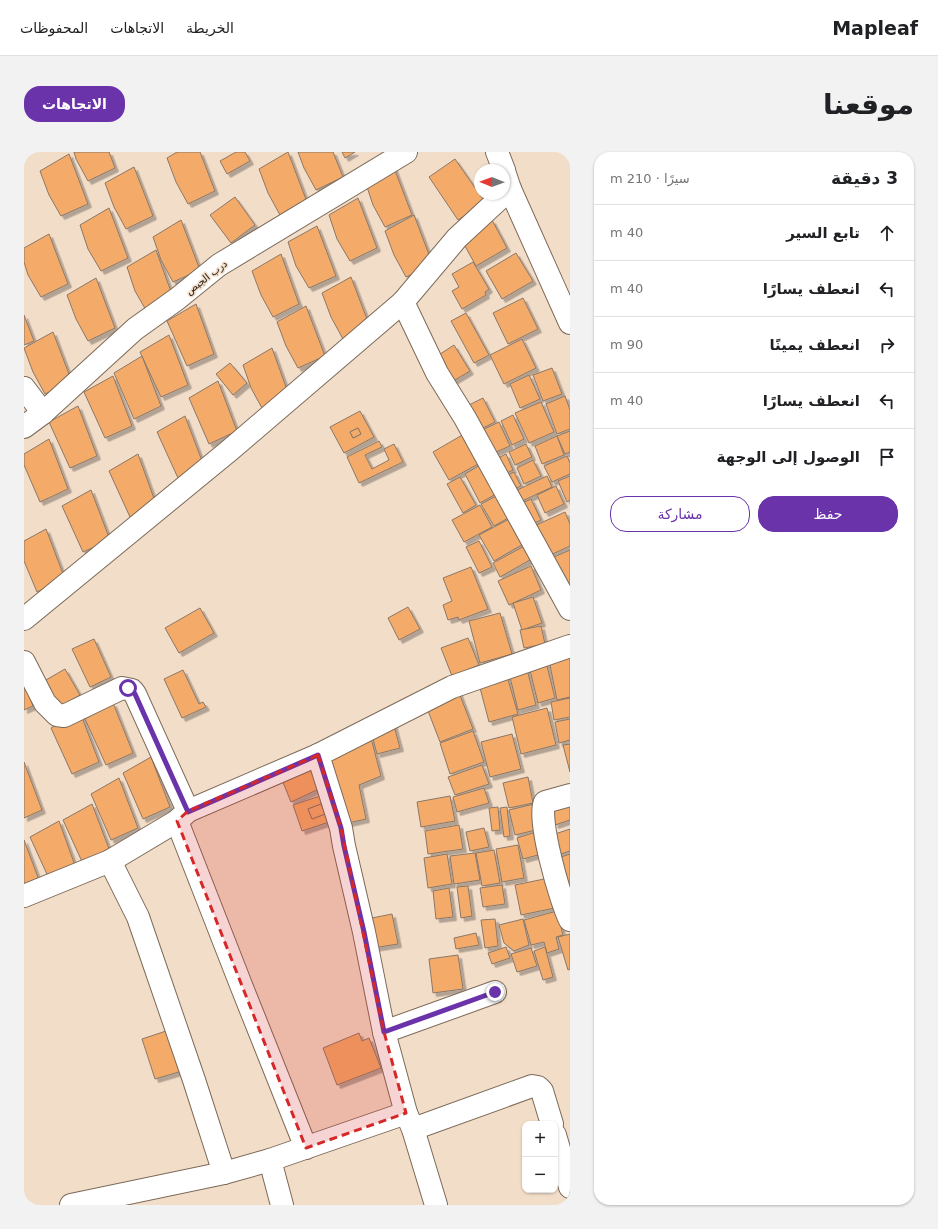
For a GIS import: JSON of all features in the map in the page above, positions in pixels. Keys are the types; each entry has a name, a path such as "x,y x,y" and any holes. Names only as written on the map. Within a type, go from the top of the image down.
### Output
{"street":[{"name":"درب الجبص","path":"24,427 43,413 135,329 177,300 219,265 406,152"},
{"path":"497,152 501,164"},
{"path":"510,186 570,323"},
{"path":"24,619 230,450 403,302 488,200"},
{"path":"403,302 437,374 465,418 570,609"},
{"path":"24,388 43,413"},
{"path":"24,896 110,861 183,816 318,755 452,688 570,646"},
{"path":"24,662 45,703 57,715 64,716 122,688 132,690 135,694 183,816 241,985 306,1148"},
{"path":"318,755 341,828 384,1032 436,1205"},
{"path":"570,795 545,802 543,808 546,836 553,870 570,920"},
{"path":"110,861 138,917 224,1173"},
{"path":"384,1032 495,992"},
{"path":"71,1205 119,1200 224,1173 306,1148 410,1121 532,1086 538,1086 542,1091 551,1121"},
{"path":"558,1146 570,1187"},
{"path":"270,1160 282,1205"}],"highlighted area":[{"path":"318,755 341,828 384,1032 406,1113 306,1148 177,821 188,811"}],"building":[{"path":"74,152 109,152 115,168 88,181 76,159"},
{"path":"177,152 200,152 215,191 188,204 176,182 167,158"},
{"path":"236,152 245,152 250,161 227,174 220,161"},
{"path":"288,152 307,202 280,215 268,193 259,169"},
{"path":"298,152 333,152 343,177 316,190 304,168"},
{"path":"342,152 355,152 345,158"},
{"path":"69,154 88,204 61,216 49,195 40,171"},
{"path":"455,159 474,186 474,200 484,200 485,202 458,220 429,177"},
{"path":"393,165 412,215 385,227 373,205 365,181"},
{"path":"134,167 153,216 126,229 114,207 105,183"},
{"path":"235,197 255,225 231,243 210,215"},
{"path":"358,198 377,248 350,261 337,239 329,215"},
{"path":"109,208 128,258 101,271 88,249 80,225"},
{"path":"414,215 433,265 406,277 394,255 385,231"},
{"path":"181,220 200,270 173,282 161,260 153,237"},
{"path":"492,220 507,248 476,266 460,237"},
{"path":"317,226 336,276 309,288 296,266 288,242"},
{"path":"49,234 68,284 41,297 28,275 24,262 24,248"},
{"path":"156,250 174,300 147,312 135,291 127,267"},
{"path":"516,253 533,281 502,299 486,271"},
{"path":"281,254 299,304 273,317 261,295 252,271"},
{"path":"473,262 489,289 485,292 486,295 462,309 452,291 459,287 452,274"},
{"path":"351,277 370,327 343,339 331,317 322,293"},
{"path":"96,278 115,328 88,341 76,319 67,295"},
{"path":"523,298 538,329 508,344 493,313"},
{"path":"196,304 214,354 187,366 167,321"},
{"path":"306,306 325,356 298,368 286,346 277,322"},
{"path":"466,313 489,355 474,363 451,321"},
{"path":"24,315 34,341 24,345"},
{"path":"53,332 72,382 45,394 33,372 24,348"},
{"path":"169,335 188,385 161,397 140,352"},
{"path":"522,339 536,368 504,384 490,355"},
{"path":"454,345 470,371 450,383 434,358"},
{"path":"272,348 290,398 263,410 251,388 243,365"},
{"path":"142,356 161,406 134,419 114,373"},
{"path":"230,363 247,383 233,395 216,374"},
{"path":"552,368 562,394 543,401 533,375"},
{"path":"529,375 540,399 520,408 510,384"},
{"path":"113,376 132,426 105,438 84,392"},
{"path":"218,381 237,431 209,444 189,398"},
{"path":"565,396 570,410 570,429 557,434 546,404"},
{"path":"483,398 495,422 475,432 463,408"},
{"path":"541,402 554,432 529,443 515,413"},
{"path":"78,406 97,456 70,468 49,422"},
{"path":"360,411 374,437 344,453 330,427","holes":["358,428 361,434 353,438 350,432"]},
{"path":"513,415 524,439 512,445 501,421"},
{"path":"185,416 204,466 178,478 157,432"},
{"path":"499,422 510,446 489,455 478,432"},
{"path":"358,428 361,434 353,438 350,432"},
{"path":"570,431 570,452 565,454 557,436"},
{"path":"464,434 480,463 449,480 433,452"},
{"path":"557,436 564,455 542,464 535,446"},
{"path":"49,439 68,489 40,502 24,465 24,454"},
{"path":"379,441 382,447 365,455 372,469 389,460 384,449 394,444 403,462 359,483 347,457"},
{"path":"526,444 532,457 515,465 509,452"},
{"path":"138,454 156,504 130,517 109,471"},
{"path":"506,454 513,470 501,476 494,460"},
{"path":"567,456 570,463 570,474 552,482 544,466"},
{"path":"533,460 541,476 524,484 517,468"},
{"path":"480,465 496,494 480,503 465,474"},
{"path":"514,472 521,486 508,491 502,478"},
{"path":"547,476 552,487 518,503 513,492"},
{"path":"570,476 570,500 567,502 558,481"},
{"path":"460,477 476,505 463,513 447,484"},
{"path":"556,486 564,504 545,513 537,495"},
{"path":"91,490 110,540 83,552 62,506"},
{"path":"498,495 510,517 494,526 481,504"},
{"path":"531,499 541,520 528,526 518,505"},
{"path":"480,505 492,527 464,542 452,520"},
{"path":"565,512 570,524 570,546 546,557 532,527"},
{"path":"511,518 525,543 494,561 479,535"},
{"path":"46,529 65,579 37,592 24,561 24,541"},
{"path":"479,541 492,567 479,573 466,547"},
{"path":"528,544 535,557 500,577 493,563"},
{"path":"570,550 570,585 562,589 549,559"},
{"path":"531,566 541,590 509,605 498,581"},
{"path":"471,567 488,609 459,620 458,617 448,620 443,605 452,601 443,578"},
{"path":"533,597 542,623 522,630 513,603"},
{"path":"408,607 420,629 399,640 388,618"},
{"path":"200,608 214,633 179,653 165,628"},
{"path":"500,613 512,654 480,663 469,621"},
{"path":"541,626 545,644 524,648 520,630"},
{"path":"468,638 479,665 452,676 441,648"},
{"path":"94,639 111,677 90,687 72,649"},
{"path":"570,656 570,697 557,700 549,660"},
{"path":"546,662 555,698 538,703 529,666"},
{"path":"526,665 536,705 518,710 508,669"},
{"path":"65,669 80,695 54,710 39,684"},
{"path":"183,670 199,704 203,702 206,707 182,718 164,679"},
{"path":"507,676 518,714 489,722 479,684"},
{"path":"24,681 33,706 24,710"},
{"path":"458,690 473,729 440,742 425,703"},
{"path":"570,698 570,717 554,720 551,702"},
{"path":"113,703 133,753 106,765 85,719"},
{"path":"547,708 556,745 521,754 512,717"},
{"path":"80,712 99,762 72,774 51,728"},
{"path":"570,719 570,740 559,743 555,722"},
{"path":"393,722 400,748 377,754 370,728"},
{"path":"473,731 484,762 450,774 440,743"},
{"path":"512,734 521,769 490,777 481,742"},
{"path":"371,738 381,776 359,785 366,819 348,823 328,755"},
{"path":"570,744 570,772 563,745"},
{"path":"151,757 170,807 143,819 123,773"},
{"path":"309,761 321,788 291,802 280,775"},
{"path":"24,762 42,810 24,818"},
{"path":"482,765 489,784 455,795 448,777"},
{"path":"528,777 533,803 509,808 503,783"},
{"path":"119,778 138,828 111,840 91,794"},
{"path":"484,788 489,803 457,812 453,797"},
{"path":"320,796 329,822 302,831 293,805","holes":["321,804 325,814 312,819 308,809"]},
{"path":"450,796 455,821 421,827 417,802"},
{"path":"570,803 570,820 555,825 551,809"},
{"path":"92,804 111,854 84,866 63,820"},
{"path":"321,804 325,814 312,819 308,809"},
{"path":"534,804 540,829 515,835 509,810"},
{"path":"498,807 500,830 492,831 489,808"},
{"path":"507,807 510,836 504,837 500,808"},
{"path":"59,821 77,871 51,883 30,837"},
{"path":"459,825 463,849 428,854 425,831"},
{"path":"484,828 489,847 470,851 466,832"},
{"path":"570,829 570,851 555,856 549,836"},
{"path":"542,830 549,852 523,859 517,838"},
{"path":"24,840 39,880 24,887"},
{"path":"518,845 524,878 502,882 496,849"},
{"path":"494,850 500,883 482,886 476,853"},
{"path":"475,853 480,880 454,884 450,856"},
{"path":"447,854 452,884 428,888 424,858"},
{"path":"570,854 570,885 561,888 552,860"},
{"path":"549,878 555,908 521,915 515,885"},
{"path":"502,885 505,904 483,907 480,888"},
{"path":"468,886 472,916 461,918 457,887"},
{"path":"449,888 453,917 436,919 433,891"},
{"path":"557,911 563,935 556,937 559,949 547,953 544,942 531,945 524,920"},
{"path":"392,914 398,944 373,948 367,919"},
{"path":"495,919 498,946 485,948 481,920"},
{"path":"523,919 529,945 514,951 504,943 499,925"},
{"path":"476,933 479,945 456,949 454,938"},
{"path":"570,934 570,969 568,970 558,937"},
{"path":"506,947 510,958 492,964 488,953"},
{"path":"545,947 553,977 543,980 534,951"},
{"path":"531,948 537,966 517,972 511,954"},
{"path":"458,955 463,989 433,993 429,959"},
{"path":"169,1030 182,1071 155,1079 142,1039"},
{"path":"359,1033 362,1041 369,1038 381,1068 337,1085 323,1048"}],"route":[{"path":"128,688 135,694 188,812 318,755 341,828 384,1032 495,992"}]}
